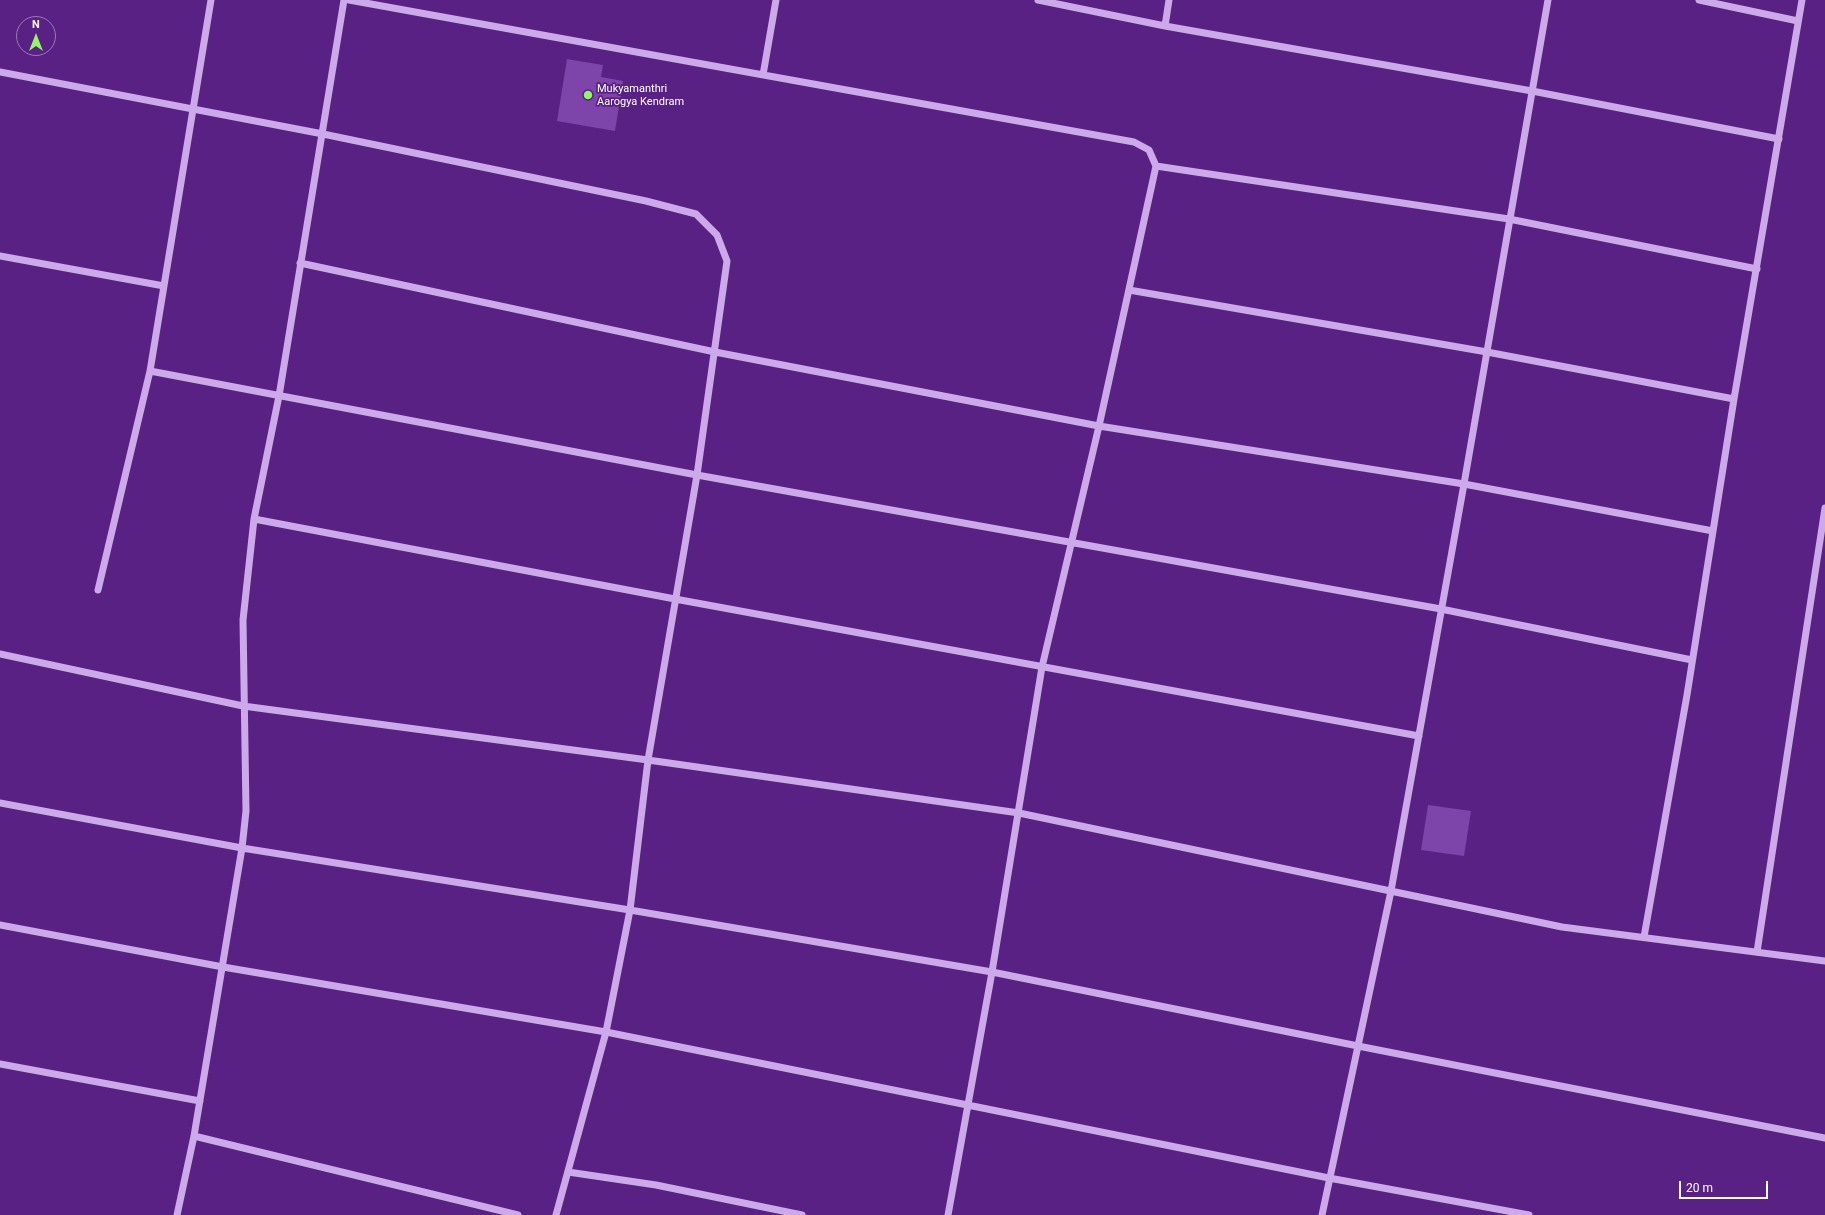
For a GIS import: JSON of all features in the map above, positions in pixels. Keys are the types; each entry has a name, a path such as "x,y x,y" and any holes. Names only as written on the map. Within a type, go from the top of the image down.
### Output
{"street":[{"path":"98,590 150,372 211,0"},
{"path":"177,1215 194,1136 242,848 246,811 243,706 243,620 254,518 279,396 344,0"},
{"path":"349,0 1134,142 1149,150 1156,166 1099,426 1070,543 1042,667 992,972 948,1215"},
{"path":"763,75 776,0"},
{"path":"1038,0 1165,26 1532,91 1779,139"},
{"path":"1165,26 1169,0"},
{"path":"1322,1215 1391,891 1464,484 1548,0"},
{"path":"1699,0 1798,21"},
{"path":"1644,937 1692,660 1734,399 1802,0"},
{"path":"0,72 323,134 646,201 696,214 717,235 727,261 697,476 648,760 630,910 606,1032 556,1215"},
{"path":"1156,166 1509,220 1756,269"},
{"path":"0,256 164,286"},
{"path":"300,263 715,352 1099,426 1464,484 1713,531"},
{"path":"1128,290 1487,352 1734,399"},
{"path":"150,372 697,476 1441,609 1692,660"},
{"path":"1756,952 1825,508"},
{"path":"254,518 675,599 1419,736"},
{"path":"0,654 243,706 648,760 1019,813 1562,926 1825,961"},
{"path":"0,803 242,848 630,910 992,972 1825,1138"},
{"path":"0,925 223,967 606,1032 1329,1178 1528,1215"},
{"path":"0,1064 200,1101"},
{"path":"194,1136 518,1215"},
{"path":"568,1172 656,1186 802,1215"}],"building":[{"path":"567,59 603,65 601,77 623,81 615,131 557,121"},
{"path":"1428,805 1471,811 1464,856 1421,850"}],"place":[{"name":"Mukyamanthri Aarogya Kendram","path":"588,95"}]}
